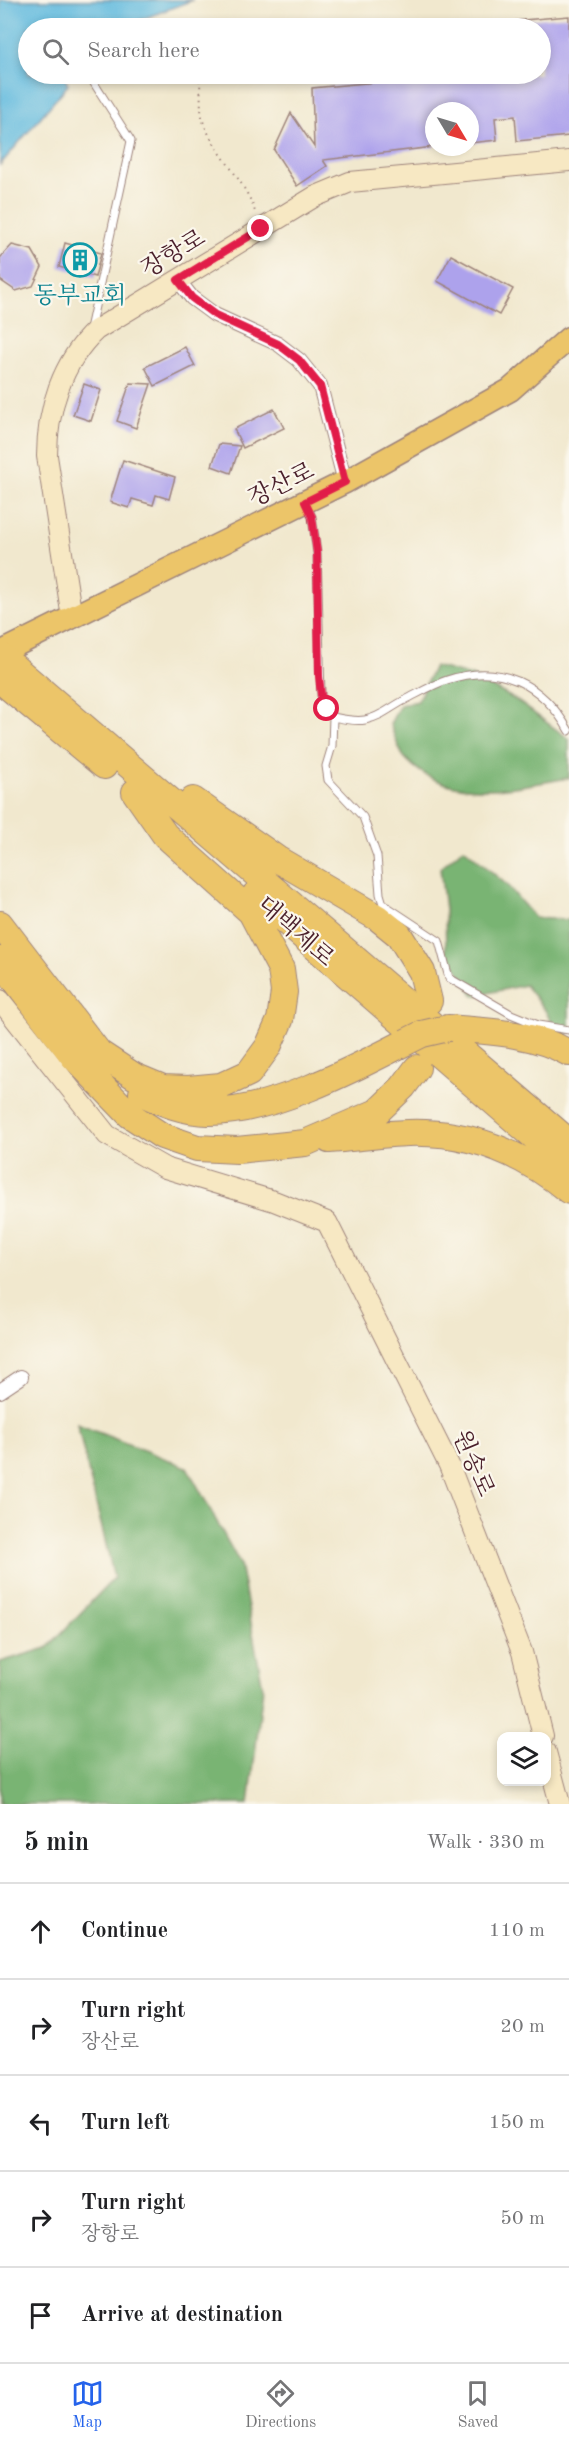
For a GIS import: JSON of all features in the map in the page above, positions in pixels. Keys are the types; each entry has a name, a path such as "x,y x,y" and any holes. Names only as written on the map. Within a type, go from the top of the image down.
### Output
{"highway":[{"path":"0,654 29,693"},
{"path":"0,680 29,693"},
{"name":"대백제로","path":"29,693 569,1142"},
{"path":"136,781 192,799 277,859 378,918 399,935 410,952 422,972 429,1001"},
{"path":"99,1053 134,1076 163,1088 221,1086 249,1073 268,1047 280,1020 284,992 281,969 250,912 165,835 136,781"},
{"name":"대백제로","path":"136,781 569,1167"},
{"path":"0,924 122,1083 166,1105 208,1112 250,1107 348,1072 422,1034 448,1028 528,1039 558,1047 569,1053"},
{"path":"0,960 74,1057 100,1086 130,1116 162,1136 197,1148 237,1150 407,1133 439,1134 500,1148 549,1175 569,1191"},
{"path":"305,1143 377,1112 403,1087 417,1068"}],"main road":[{"name":"장산로","path":"0,654 345,482 510,390 569,338"}],"street":[{"name":"장항로","path":"72,618 47,456 47,434 55,397 72,358 88,337 314,197 350,182 569,160"},
{"path":"178,280 192,298 215,315 278,344 299,360 320,386 345,482"},
{"name":"원송로","path":"0,1000 107,1135 165,1168 274,1201 327,1222 449,1465 522,1652 542,1732"},
{"path":"0,1390 21,1377"},
{"path":"551,1771 560,1804"}],"lane":[{"path":"88,337 131,141 95,84"},
{"path":"305,502 312,517 317,553 321,695 333,717 332,746 326,766 328,780 363,817 378,856 380,894 383,904 439,941 449,978 511,1014 538,1025 569,1030"},
{"path":"333,717 368,720 445,680 489,673 509,676 544,698 558,712 569,731"}],"path":[{"path":"198,84 199,108 205,127 246,193 261,229"}],"green space":[{"path":"434,666 472,676 516,700 569,739 569,778 482,789 441,782 422,773 403,755 390,724 400,705 418,701"},
{"path":"464,848 507,885 535,918 569,920 569,1033 559,1037 545,1010 525,985 474,996 446,951 445,909 440,868"},
{"path":"77,1424 187,1467 240,1564 263,1688 249,1804 0,1804 0,1662 47,1648 114,1578"}],"water":[{"path":"0,0 193,0 145,18 18,18 18,84 68,85 0,165"}],"building":[{"path":"569,16 569,136 517,141 515,116 495,118 497,140 479,142 479,102 425,102 425,148 323,160 327,166 297,186 274,150 291,113 314,147 312,88 355,84 551,84 551,18 546,18"},
{"name":"동부교회","path":"65,243 101,253 95,277 59,267"},
{"path":"12,245 32,250 42,267 33,286 16,291 0,280 0,258"},
{"path":"451,255 513,289 499,315 437,281"},
{"path":"185,347 195,366 155,386 145,367"},
{"path":"130,383 151,384 136,428 117,421"},
{"path":"84,384 101,390 91,421 73,415"},
{"path":"274,409 284,428 243,448 234,429"},
{"path":"219,444 240,446 231,473 212,466"},
{"path":"123,460 175,477 169,499 156,495 153,505 132,499 129,508 110,502"}],"place":[{"name":"동부교회","path":"80,260"}],"route":[{"path":"261,229 178,280 192,298 215,315 278,344 299,360 320,386 345,482 305,502 312,517 317,553 319,676 321,695 327,709"}]}
